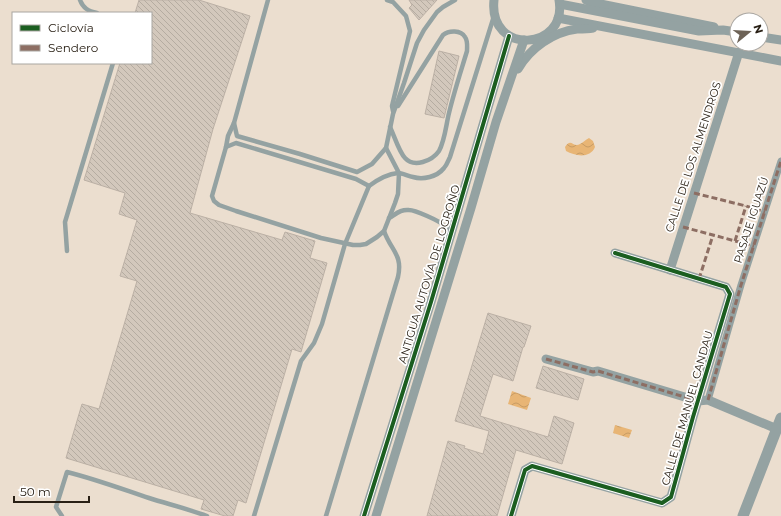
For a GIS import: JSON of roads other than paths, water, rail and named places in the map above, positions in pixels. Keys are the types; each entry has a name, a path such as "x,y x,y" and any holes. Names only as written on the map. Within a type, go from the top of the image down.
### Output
{"street":[{"path":"494,0 493,9 495,19 509,36 519,40 540,38 549,32 556,23 560,13 560,2 699,31 729,32"},
{"path":"586,0 729,31"},
{"path":"558,18 729,50"},
{"path":"512,78 520,64 530,52 561,33 576,29 611,28"},
{"name":"ANTIGUA AUTOVÍA DE LOGROÑO","path":"364,516 394,422 509,36"},
{"path":"769,38 781,40"},
{"name":"ANTIGUA AUTOVÍA DE LOGROÑO","path":"376,516 496,122 524,40"},
{"path":"739,52 778,60"},
{"name":"CALLE DE LOS ALMENDROS","path":"670,270 739,52"},
{"name":"PASAJE IGUAZÚ","path":"708,400 741,285 781,161"},
{"name":"CALLE DE MANUEL CANDAU","path":"511,516 525,470 532,466 662,503 670,497 730,294 726,287 615,253"},
{"path":"546,359 593,372 598,371 698,401 708,400 777,429"},
{"path":"743,516 781,418"}],"lane":[{"path":"80,0 82,6 91,12"},
{"path":"268,0 234,123 228,136 212,196 214,201 219,205 236,211 321,238 345,244 366,244 384,231 398,194 399,173 386,148"},
{"path":"388,0 393,2 406,16 410,31 392,106 393,114"},
{"path":"234,123 237,136 357,172 372,164 386,148 393,114 417,43 437,12 455,0"},
{"path":"254,516 301,361 314,344 322,324 345,244 369,186 385,176 399,173 415,178 426,178 436,175 445,168 450,157 494,15"},
{"path":"390,127 403,157 409,161 417,163 426,162 434,157 440,150 444,139 449,112 467,51 466,37 463,34 450,31 443,35 393,114"},
{"path":"67,251 65,222 113,64"},
{"path":"226,147 236,142 356,179 369,186"},
{"path":"389,218 400,211 410,209 443,224 448,232 449,238"},
{"path":"326,516 398,277 400,265 399,260 384,231"},
{"path":"62,516 56,507 67,472 103,482 166,504 189,509 207,516"}],"water":[{"path":"589,138 593,141 595,147 590,153 586,155 578,155 566,151 565,147 567,144 571,143 578,145"},
{"path":"512,391 531,398 527,410 508,404"},
{"path":"615,425 632,430 629,438 613,433"}]}
